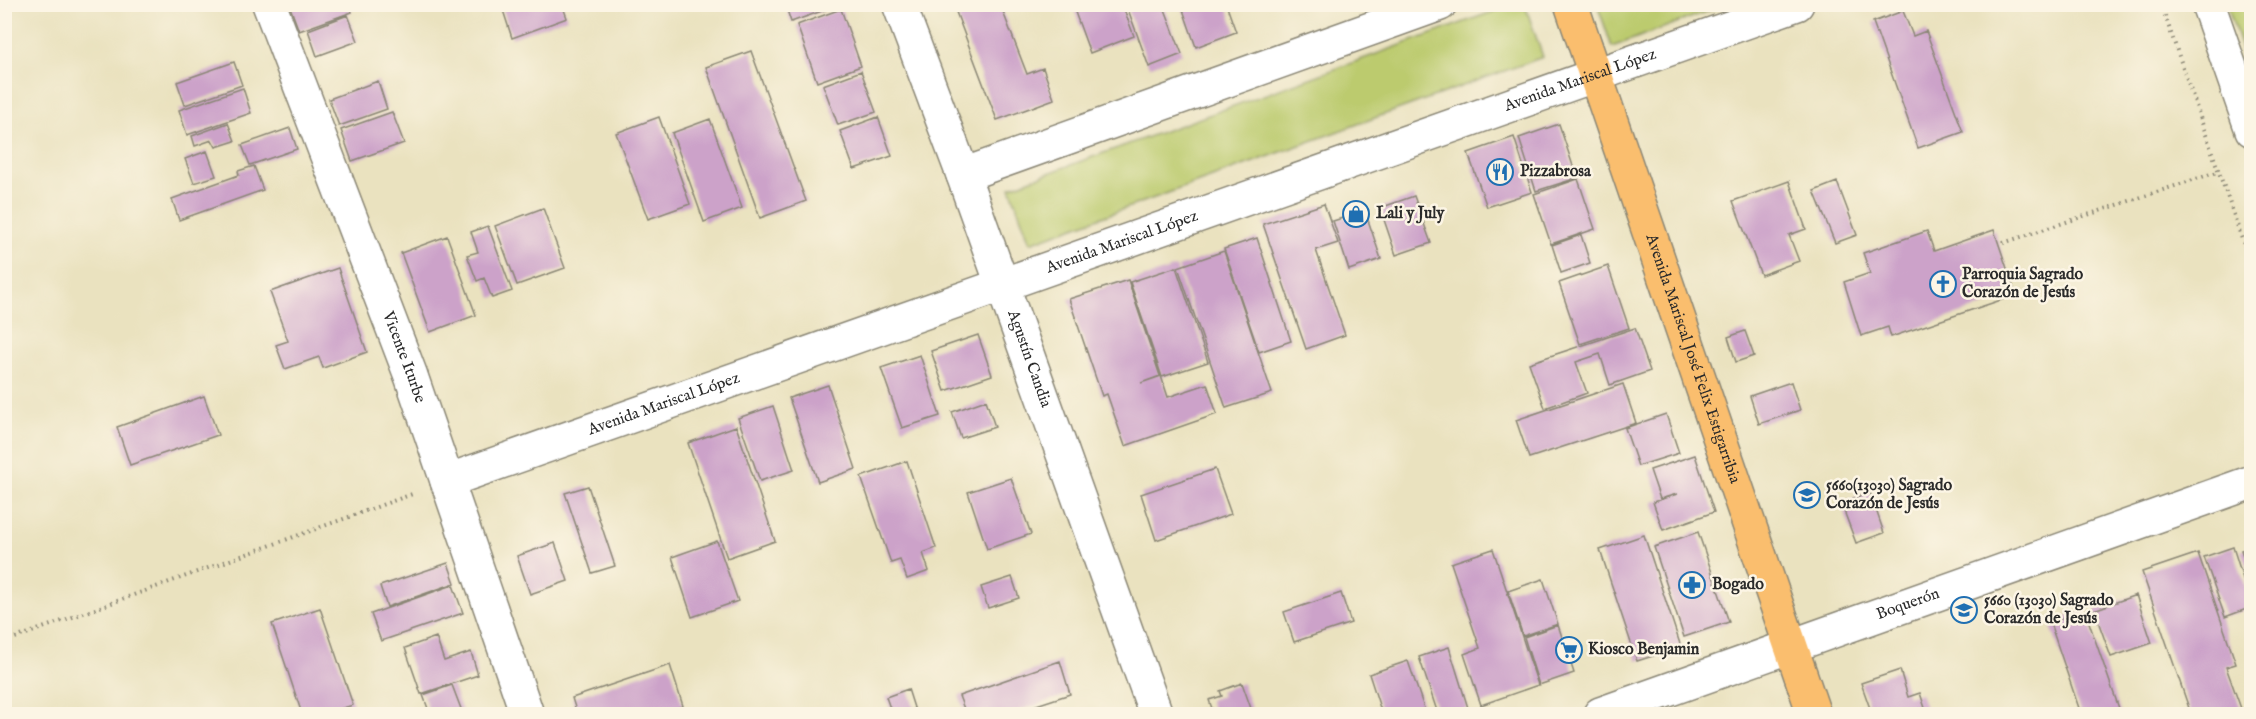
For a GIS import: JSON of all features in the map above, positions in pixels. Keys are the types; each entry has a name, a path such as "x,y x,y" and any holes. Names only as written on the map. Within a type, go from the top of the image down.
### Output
{"main road":[{"name":"Avenida Mariscal José Felix Estigarribia","path":"1571,4 1814,714"}],"street":[{"name":"Vicente Iturbe","path":"269,4 411,376 527,714"},
{"name":"Agustín Candia","path":"899,4 963,175 1156,714"},
{"path":"963,175 1440,4"},
{"name":"Avenida Mariscal López","path":"447,481 1797,4"},
{"path":"2208,4 2252,130"},
{"name":"Boquerón","path":"1600,714 2252,482"}],"path":[{"path":"2161,4 2217,172 2252,268"},
{"path":"2003,243 2217,172"},
{"path":"4,642 447,481"}],"green space":[{"path":"1514,4 1525,5 1543,57 1030,243 1010,187"},
{"path":"1597,4 1725,4 1725,5 1612,47"},
{"path":"2227,5 2251,5 2251,76"}],"building":[{"path":"289,4 349,4 352,12 299,31"},
{"path":"501,4 562,4 567,18 512,38"},
{"path":"785,4 838,4 839,5 791,22"},
{"path":"953,4 1000,4 1027,74 1043,68 1054,99 997,120"},
{"path":"1072,4 1122,4 1134,36 1090,53"},
{"path":"1126,4 1163,4 1182,54 1149,67"},
{"path":"1181,4 1226,4 1236,32 1196,47"},
{"path":"841,9 861,66 817,82 797,25"},
{"path":"1903,11 1913,36 1926,31 1963,132 1918,148 1873,22"},
{"path":"348,15 358,41 317,56 308,30"},
{"path":"751,51 806,201 760,218 706,67"},
{"path":"234,62 242,85 185,105 177,82"},
{"path":"861,71 876,112 838,125 823,85"},
{"path":"378,81 387,109 339,126 329,99"},
{"path":"243,88 251,113 187,135 179,110"},
{"path":"392,112 404,143 352,161 341,130"},
{"path":"659,117 690,204 648,219 616,133"},
{"path":"878,117 892,156 854,169 840,131"},
{"path":"710,119 742,208 704,222 672,133"},
{"path":"228,123 235,141 216,147 212,140 195,146 192,136"},
{"path":"1559,124 1577,178 1536,191 1519,138"},
{"path":"290,128 297,149 250,165 242,145"},
{"name":"Pizzabrosa","path":"1514,137 1532,192 1487,207 1468,153"},
{"path":"207,151 216,176 194,183 185,159"},
{"path":"254,166 263,190 179,220 172,199 239,175 238,171"},
{"path":"1578,179 1595,229 1551,244 1534,194"},
{"path":"1789,181 1806,229 1789,235 1799,261 1761,275 1733,201"},
{"path":"1837,182 1857,235 1835,243 1814,191"},
{"path":"1414,196 1431,243 1396,255 1380,208"},
{"path":"1324,204 1338,243 1316,250 1345,335 1306,349 1263,224"},
{"path":"543,208 565,268 517,285 495,226"},
{"path":"1365,211 1381,259 1349,270 1333,221"},
{"path":"488,226 512,291 492,298 484,278 477,281 467,255 478,252 471,232"},
{"name":"Parroquia Sagrado Corazón de Jesús","path":"1994,230 2016,295 1891,337 1888,327 1861,336 1844,282 1870,273 1863,253 1927,231 1934,251"},
{"path":"1581,235 1590,263 1561,273 1552,245"},
{"path":"447,236 476,315 430,332 401,253"},
{"path":"1257,238 1291,341 1259,352 1224,249"},
{"path":"1224,251 1272,393 1226,408 1178,267"},
{"path":"1608,266 1629,328 1580,344 1559,283"},
{"path":"1176,267 1208,362 1162,377 1130,282"},
{"path":"338,268 367,352 323,368 319,357 285,369 276,345 288,341 270,292"},
{"path":"1128,280 1160,376 1141,383 1161,376 1168,397 1207,384 1217,414 1125,446 1107,394 1102,396 1069,299"},
{"path":"1635,328 1650,371 1610,385 1600,354 1576,362 1587,393 1545,408 1529,363"},
{"path":"1745,331 1754,356 1736,362 1728,337"},
{"path":"978,335 992,375 945,391 931,351"},
{"path":"920,355 940,416 902,428 881,368"},
{"path":"1791,382 1800,410 1759,424 1750,396"},
{"path":"1623,384 1636,423 1529,458 1516,420"},
{"path":"828,385 856,469 818,482 789,398"},
{"path":"204,396 218,435 130,465 117,427"},
{"path":"986,400 995,427 961,438 952,412"},
{"path":"773,406 794,470 760,481 738,418"},
{"path":"1666,414 1679,453 1638,466 1625,428"},
{"path":"736,426 775,541 727,558 688,443"},
{"path":"1695,455 1714,512 1663,530 1653,502 1677,494 1660,499 1650,470"},
{"path":"907,461 936,548 923,553 929,571 907,579 900,560 891,563 861,477"},
{"path":"1215,469 1231,514 1156,540 1141,494"},
{"path":"1011,478 1031,534 987,549 968,492"},
{"path":"588,486 615,566 592,573 565,493"},
{"path":"1870,492 1884,533 1856,543 1841,503"},
{"name":"Bogado","path":"1698,532 1729,622 1684,637 1654,547"},
{"path":"1644,535 1681,647 1637,661 1600,550"},
{"path":"717,541 738,601 692,617 672,557"},
{"path":"555,543 568,581 530,594 517,556"},
{"path":"2233,547 2252,607 2225,617 2204,557"},
{"path":"2252,547 2252,578 2251,578 2241,550"},
{"path":"1493,549 1538,685 1481,705 1464,654 1480,648 1451,563"},
{"path":"2198,553 2236,664 2226,667 2243,714 2191,714 2142,572"},
{"path":"448,563 455,583 387,607 380,586"},
{"path":"1012,577 1019,598 988,608 981,587"},
{"path":"1543,579 1558,624 1523,636 1508,591"},
{"path":"453,585 463,613 381,641 371,614"},
{"path":"1341,593 1351,623 1294,642 1284,612"},
{"path":"2136,595 2152,643 2111,657 2094,610"},
{"path":"320,608 353,705 324,714 302,714 272,624"},
{"path":"2085,611 2121,714 2081,714 2050,623"},
{"path":"1558,625 1574,673 1539,685 1524,637"},
{"path":"436,637 444,661 471,652 478,675 421,694 405,648"},
{"path":"1449,647 1468,708 1449,714 1438,714 1419,657"},
{"path":"1060,661 1070,694 1009,714 966,714 959,696"},
{"path":"1408,661 1426,714 1382,714 1369,674"},
{"path":"670,665 683,706 659,714 577,714 572,698"},
{"path":"1900,670 1908,697 1920,693 1927,714 1872,714 1861,683"},
{"path":"1242,683 1253,714 1214,714 1209,700 1222,696 1220,691"},
{"path":"452,685 463,714 430,714 423,695"},
{"path":"908,689 916,714 892,714 886,697"}],"place":[{"name":"Pizzabrosa","path":"1500,172"},
{"name":"Lali y July","path":"1356,214"},
{"name":"Parroquia Sagrado Corazón de Jesús","path":"1943,284"},
{"name":"5660(13030) Sagrado Corazón de Jesús","path":"1807,495"},
{"name":"Bogado","path":"1692,585"},
{"name":"5660 (13030) Sagrado Corazón de Jesús","path":"1964,610"},
{"name":"Kiosco Benjamin","path":"1569,650"}]}
